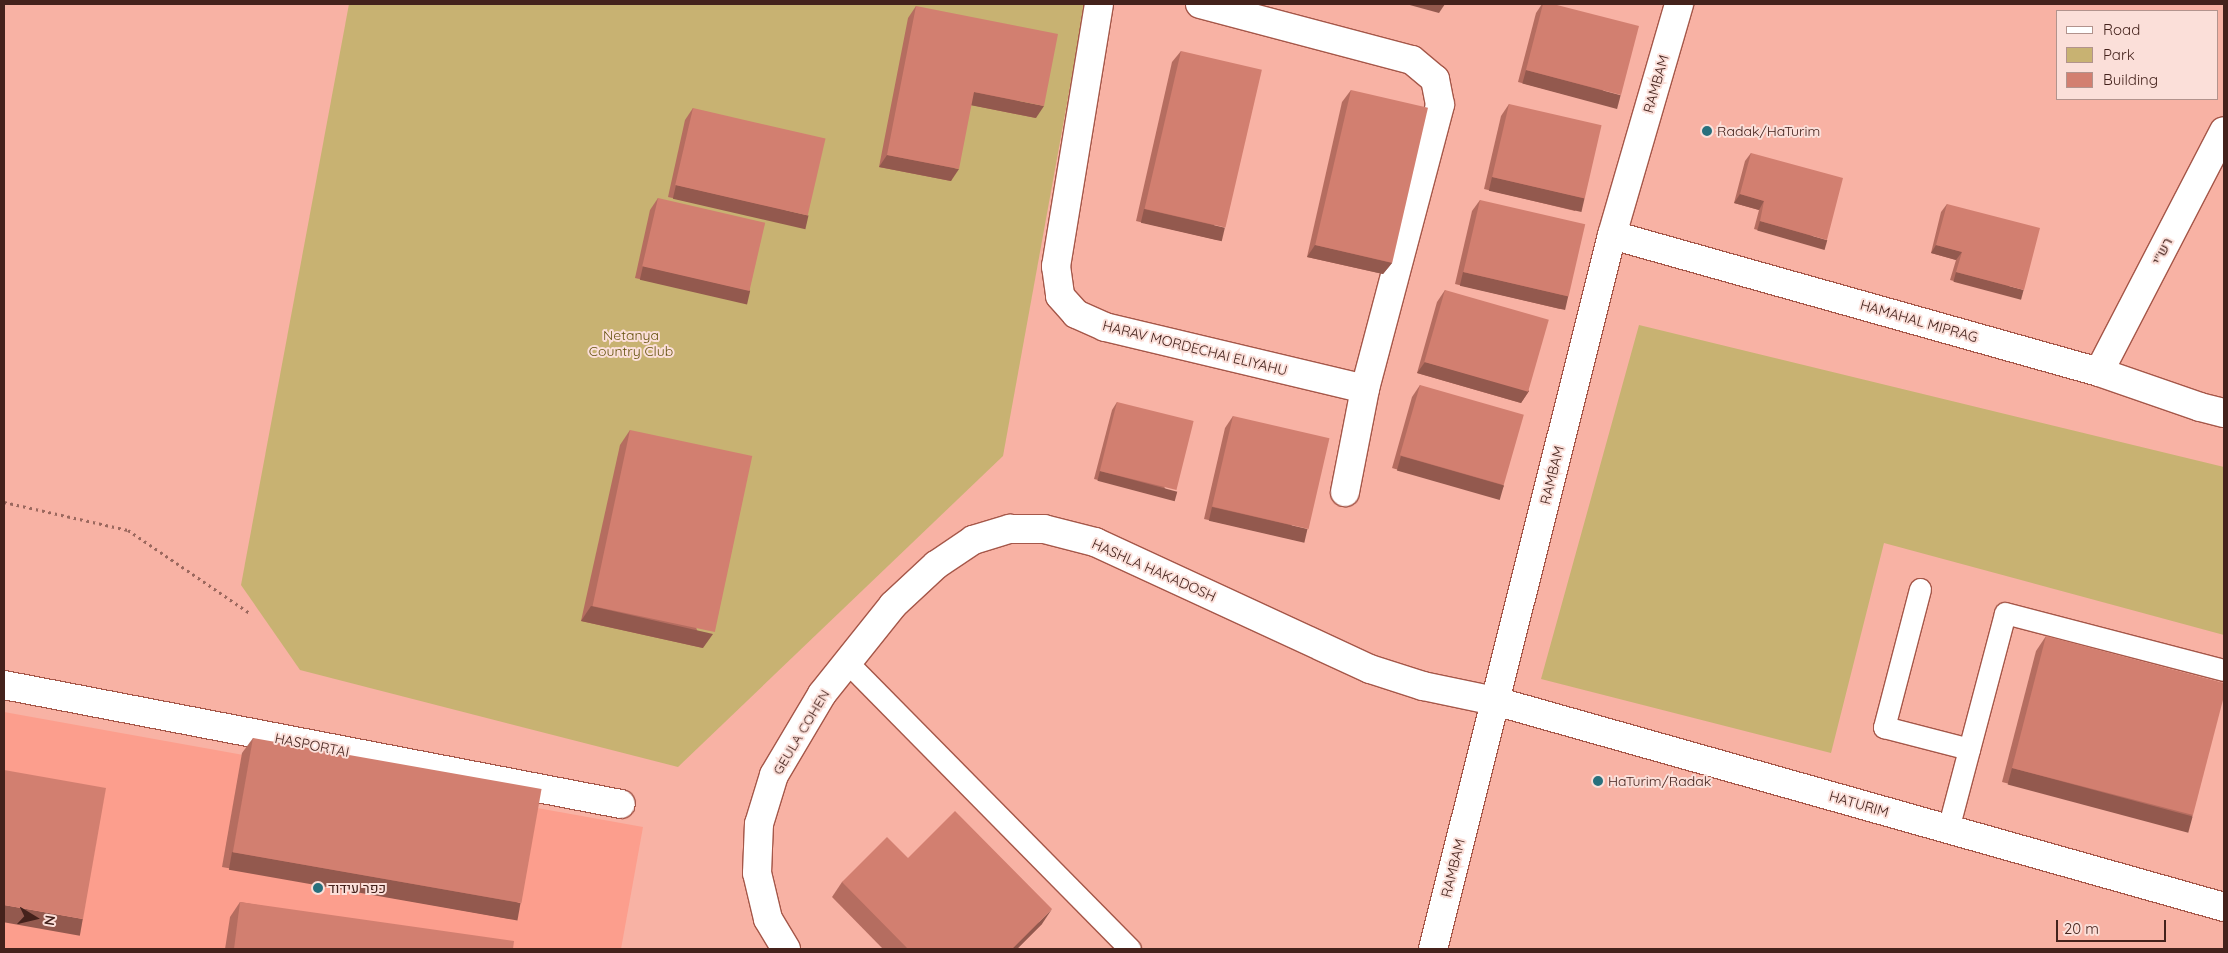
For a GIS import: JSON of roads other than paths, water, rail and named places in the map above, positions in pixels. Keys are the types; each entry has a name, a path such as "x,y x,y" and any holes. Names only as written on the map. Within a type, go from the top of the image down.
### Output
{"street":[{"name":"HARAV MORDECHAI ELIYAHU","path":"1099,4 1056,266 1060,296 1076,314 1105,327 1365,389"},
{"path":"1200,4 1412,60 1435,79 1440,105 1365,389 1345,492"},
{"name":"RAMBAM","path":"1433,949 1612,235 1679,4"},
{"name":"רש\"י","path":"2099,372 2224,131"},
{"name":"HAMAHAL MIPRAG","path":"1612,235 2099,372 2200,407 2224,413"},
{"name":"HASHLA HAKADOSH","path":"847,662 893,605 944,560 973,540 1010,529 1044,528 1095,542 1370,669 1423,686 1495,701"},
{"name":"GEULA COHEN","path":"786,949 768,919 757,873 759,824 774,775 822,694 847,662"},
{"name":"HASPORTAI","path":"4,686 621,804"},
{"name":"HATURIM","path":"1495,701 2224,907"}],"lane":[{"path":"1920,589 1884,727 1968,749"},
{"path":"1948,829 2005,613 2224,670"},
{"path":"847,662 1130,949"}],"place":[{"name":"Radak/HaTurim","path":"1707,131"},
{"name":"HaTurim/Radak","path":"1598,781"},
{"name":"כפר עידוד","path":"318,888"}],"park label":[{"name":"Netanya Country Club","path":"631,344"}]}
